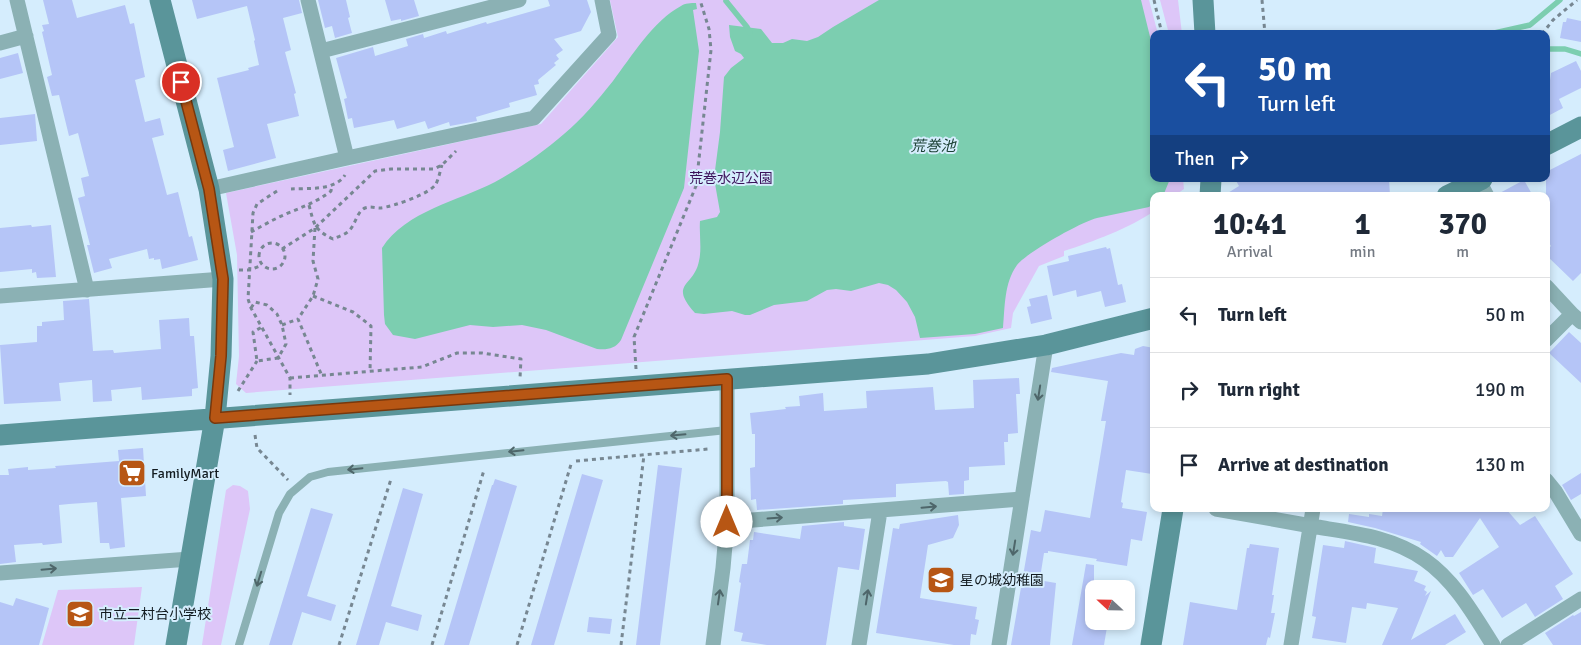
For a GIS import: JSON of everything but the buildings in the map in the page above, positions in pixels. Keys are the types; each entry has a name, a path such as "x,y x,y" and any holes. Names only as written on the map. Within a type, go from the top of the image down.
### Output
{"street":[{"path":"17,0 87,290"},
{"path":"160,0 209,189 228,275 215,418 176,645"},
{"path":"308,0 347,158"},
{"path":"321,51 519,0"},
{"path":"209,189 534,118 609,36 602,0"},
{"path":"1202,0 1206,30"},
{"path":"0,42 26,36"},
{"path":"1550,143 1581,127"},
{"path":"1458,192 1481,184"},
{"path":"0,296 87,290 228,275"},
{"path":"1550,290 1576,318 1550,337"},
{"path":"0,435 928,364 1046,345 1150,319"},
{"path":"999,645 1046,345"},
{"path":"712,645 723,568 727,522 727,379"},
{"path":"1550,485 1581,534"},
{"path":"727,522 1022,499"},
{"path":"864,644 880,511"},
{"path":"1151,645 1173,512"},
{"path":"1234,512 1378,538 1405,548 1425,560 1442,574 1460,595 1494,645"},
{"path":"1291,645 1312,512"},
{"path":"0,573 190,559"},
{"path":"1508,645 1581,600"}],"lane":[{"path":"239,645 279,513 290,494 310,477 328,472 727,430"}],"path":[{"path":"636,370 634,337 696,186 711,50 710,29 700,0"},
{"path":"1154,0 1161,30"},
{"path":"1262,0 1265,30"},
{"path":"1545,30 1553,20 1577,0"},
{"path":"282,249 315,228 375,171 434,169 442,165 457,150"},
{"path":"287,190 332,186 341,180 348,170 347,158"},
{"path":"315,228 333,239 343,236 351,228 363,208 372,206 380,208 410,200 436,185 442,165"},
{"path":"251,232 286,214 309,205 331,191 332,186"},
{"path":"278,190 257,204 253,213 248,299 251,308 290,378 290,396"},
{"path":"282,325 298,319 313,296 318,280 313,260 315,228 309,205"},
{"path":"272,243 280,246 282,249 284,261 278,267 270,269 262,265 259,253 264,246 272,243"},
{"path":"228,275 262,265"},
{"path":"313,296 353,312 371,326 370,372"},
{"path":"251,308 255,302 267,305 278,314 286,344 278,358"},
{"path":"298,319 322,376"},
{"path":"237,391 257,361 253,332 262,327"},
{"path":"290,378 422,368 457,353 482,352 521,359 520,378"},
{"path":"257,361 278,358"},
{"path":"254,430 257,448 296,488"},
{"path":"566,461 708,450"},
{"path":"621,645 644,455"},
{"path":"517,645 572,461"},
{"path":"477,471 493,469"},
{"path":"432,645 484,470"},
{"path":"382,480 400,478"},
{"path":"339,645 391,479"}],"green space":[{"name":"荒巻水辺公園","path":"610,0 1149,0 1157,30 1150,30 1150,182 1183,182 1184,189 1180,192 1150,192 1150,213 1110,234 1064,251 1064,256 1039,266 1013,313 1011,328 975,336 246,393 236,384 239,356 237,255 226,193 541,124 618,37"},
{"path":"1160,0 1178,0 1182,30 1168,30"},
{"path":"233,485 240,486 248,491 250,509 221,645 202,645 226,490"},
{"path":"142,587 134,645 42,645 58,590"}],"water":[{"name":"荒巻池","path":"879,0 1141,0 1150,37 1150,182 1169,182 1165,192 1150,192 1149,207 1097,218 1079,225 1054,238 1022,260 1013,272 1007,287 1003,328 975,334 920,338 915,317 907,302 896,290 888,285 879,283 851,291 827,290 807,301 774,305 750,315 732,311 695,313 687,303 683,290 699,261 700,221 717,217 720,212 714,178 724,77 731,68 744,58 735,51 730,37 729,25 761,29 772,43 783,43 792,39 807,41 818,37"},
{"path":"696,3 697,9 693,10 699,51 684,188 619,343 610,348 597,349 546,330 522,325 493,327 470,325 415,339 393,335 385,324 382,248 392,235 434,208 481,189 504,177 548,147 590,109 662,20 683,5"}],"waterway":[{"path":"1508,30 1530,25 1560,0"},
{"path":"726,1 750,33"},
{"path":"1550,49 1565,49 1581,54"}],"place":[{"name":"FamilyMart","path":"132,473"},
{"name":"星の城幼稚園","path":"941,580"},
{"name":"市立二村台小学校","path":"80,614"}],"route":[{"path":"181,82 209,189 223,279 221,356 215,418 727,379 727,522"}]}
